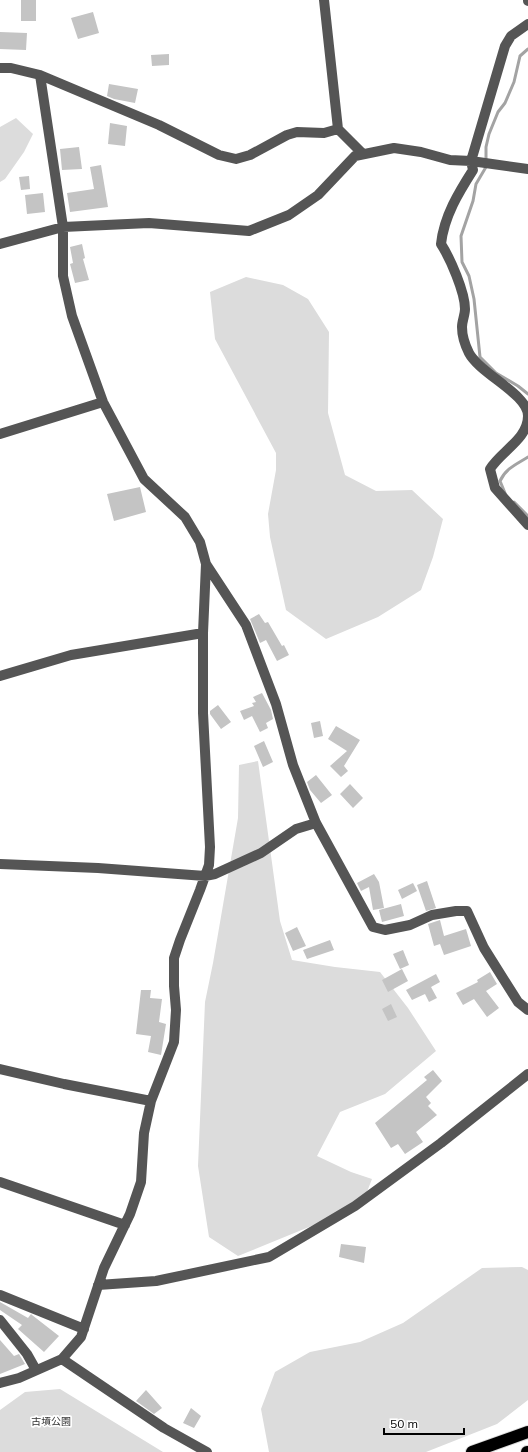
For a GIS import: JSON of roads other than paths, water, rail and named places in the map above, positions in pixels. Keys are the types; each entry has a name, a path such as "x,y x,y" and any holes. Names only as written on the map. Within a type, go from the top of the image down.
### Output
{"highway":[{"path":"472,1452 528,1432"}],"street":[{"path":"324,0 338,129 363,154"},
{"path":"528,24 511,36 505,46 471,161 473,170 456,197 442,235 441,244 447,253 462,293 465,308 462,327 464,341 470,354 487,373 505,386 521,401 526,409 528,417 522,435 490,469 495,488 528,525"},
{"path":"0,68 10,68 40,75 159,125 219,155 236,159 250,156 287,135 297,132 324,133 338,129"},
{"path":"0,1383 19,1378 62,1359 81,1337 104,1268 130,1214 141,1182 144,1133 151,1101 174,1042 176,1010 174,958 209,864 210,847 203,713 203,633 206,564 200,542 185,517 144,479 103,402 72,316 63,276 63,227 40,75"},
{"path":"0,244 63,227 149,223 249,231 289,215 318,195 355,156 394,148 421,152 450,160 471,161 528,169"},
{"path":"0,434 103,402"},
{"path":"206,564 246,625 276,704 293,765 316,824 374,927 385,930 410,925 432,916 456,911 467,912 488,955 518,1002 528,1010"},
{"path":"0,676 71,655 203,633"},
{"path":"0,864 98,868 205,876 216,874 261,853 296,829 316,824"},
{"path":"0,1069 64,1084 151,1101"},
{"path":"98,1285 156,1281 270,1257 355,1206 466,1124 528,1074"},
{"path":"0,1182 125,1225"},
{"path":"0,1294 84,1329"},
{"path":"0,1320 27,1354 36,1370"},
{"path":"62,1359 164,1428 206,1452"}],"waterway":[{"path":"528,49 520,56 514,82 505,103 498,112 489,134 486,147 486,167 476,184 473,201 461,236 462,262 469,276 474,299 480,357 496,373 518,386 528,394"},
{"path":"505,493 500,481 502,477 512,467 528,457"},
{"path":"514,502 528,516"}],"park label":[{"name":"古墳公園","path":"51,1421"}]}
